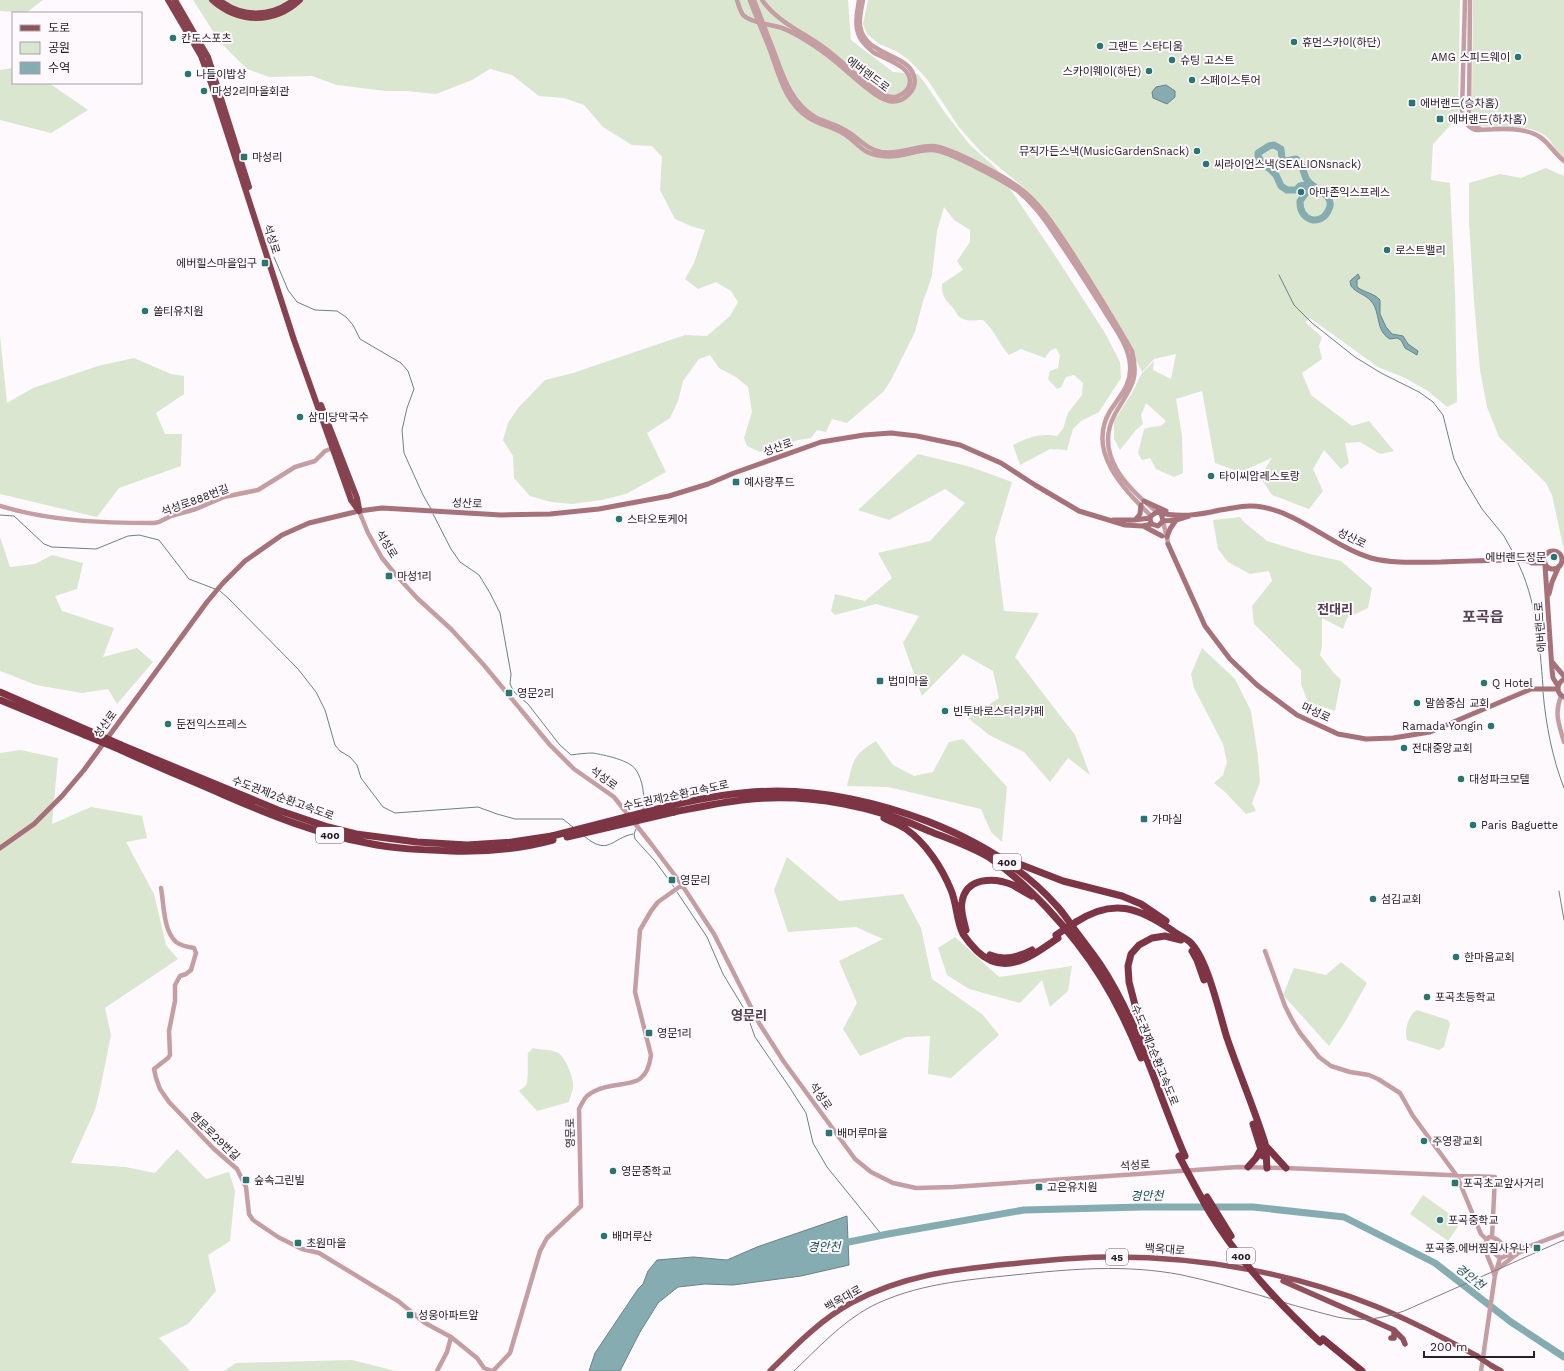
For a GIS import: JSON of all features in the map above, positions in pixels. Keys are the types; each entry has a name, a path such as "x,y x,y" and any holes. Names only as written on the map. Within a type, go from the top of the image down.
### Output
{"highway":[{"name":"석성로","path":"168,0 201,56 223,110"},
{"name":"석성로","path":"174,0 208,57 223,110 297,337 335,448 357,498 359,510"},
{"path":"212,0 228,11 242,16 255,18 278,15 291,8 300,0"},
{"path":"219,0 240,12 254,14 267,13 279,9 294,0"},
{"name":"수도권제2순환고속도로","path":"0,692 94,733 121,748"},
{"name":"수도권제2순환고속도로","path":"0,700 85,735 278,810 328,827 417,842 467,845 553,838 674,809 719,796 758,792 799,792 844,798 881,806 929,823 978,844 1002,858 1028,879 1056,905 1100,964 1120,998 1134,1028 1182,1156"},
{"name":"수도권제2순환고속도로","path":"674,809 718,803 768,799 808,800 837,803 868,809 917,825 988,857 1013,876 1041,901 1076,940 1088,957 1115,1002 1130,1032 1182,1156 1210,1204 1235,1242 1289,1307 1321,1341 1354,1371"},
{"path":"868,809 874,814 907,830 931,855 952,891 957,916 964,934 983,956 995,962 1006,964 1022,960 1057,936"},
{"path":"1002,858 1063,881 1122,896 1141,904 1175,928 1190,942 1202,958 1263,1147 1267,1168"},
{"path":"1041,901 1012,885 999,881 986,880 973,883 965,893 961,902 967,935 984,952 996,958 1008,959 1026,953 1077,924 1109,912 1127,913 1150,922 1188,944 1197,960 1263,1147 1286,1168"},
{"path":"1077,924 1089,913 1104,908 1120,908 1136,911 1159,921 1190,942"},
{"path":"1161,1098 1161,1092 1147,1051 1129,982 1128,966 1131,954 1139,945 1152,938 1165,936 1181,940"},
{"path":"1248,1167 1263,1147"},
{"name":"수도권제2순환고속도로","path":"1321,1341 1362,1371"}],"main road":[{"name":"성산로","path":"0,848 34,824 62,796 84,770 220,586 245,561 282,535 309,523 359,510 382,508 501,515 550,514 599,509 669,496 708,484 734,473 821,442 864,435 891,434 917,436 960,445 1001,463 1068,505 1107,520"},
{"path":"1134,520 1140,514 1142,503 1162,510 1184,515"},
{"name":"성산로","path":"1194,515 1242,506 1261,506 1279,511 1346,547 1371,558 1388,561 1414,563 1526,560"},
{"path":"1107,520 1134,520 1150,517 1159,513 1194,515"},
{"path":"1159,513 1163,516 1163,521"},
{"path":"1107,520 1125,525 1160,525 1163,521 1176,520 1194,515"},
{"path":"1150,517 1154,525"},
{"path":"1142,526 1150,528 1165,537 1176,520"},
{"name":"마성로","path":"1168,544 1204,626 1230,659 1257,685 1297,715 1338,734 1366,739 1393,738 1430,732 1526,691 1558,687"},
{"path":"1526,560 1530,557 1545,555 1550,551 1557,552 1561,557 1562,561 1552,582 1548,597"},
{"path":"1545,555 1545,564"},
{"path":"1526,560 1532,563 1545,564 1554,569 1560,566"},
{"name":"에버랜드로","path":"1545,564 1553,678 1562,697"},
{"path":"1552,662 1564,676"},
{"path":"1558,687 1560,682 1564,679"},
{"name":"백옥대로","path":"770,1371 793,1347 818,1326 850,1304 893,1284 945,1271 1056,1259 1113,1256 1201,1262 1307,1283 1375,1306 1426,1329 1477,1356 1501,1371"},
{"path":"1266,1274 1301,1288 1394,1330 1403,1339 1405,1344"},
{"path":"1391,1338 1394,1338 1395,1336 1394,1330"}],"street":[{"name":"에버랜드로","path":"737,0 740,11 747,18 783,28 798,35 825,53 875,95 889,101 900,100 907,96 913,89 915,82 914,75 904,63 873,47 864,36 860,22 863,0"},
{"path":"751,0 791,94 798,104 807,112 845,130 869,148 880,152 894,153 914,148 934,146 953,152 1008,180 1029,196 1054,225 1090,280 1132,351 1135,363 1132,386 1111,423 1108,434 1108,446 1116,470 1142,503 1150,517"},
{"name":"에버랜드로","path":"762,0 780,19 827,50 869,85 887,96 899,96 908,88 910,83 908,75 901,66 872,51 862,42 856,22 860,0"},
{"path":"1465,0 1462,111 1466,124 1470,128 1481,130 1512,130 1531,132 1541,137 1557,156 1564,161"},
{"path":"1470,0 1469,120 1471,124 1481,130"},
{"name":"석성로888번길","path":"0,506 60,518 93,522 154,523 224,497 258,490 295,467 315,460 326,451 335,448"},
{"path":"1142,503 1159,513"},
{"name":"석성로","path":"359,510 368,533 379,552 396,575 483,664 550,745 574,769 614,797 640,829 714,934 759,1023 784,1062 855,1159 871,1172 893,1183 916,1188 953,1187 1248,1167 1495,1177 1492,1237"},
{"path":"1163,521 1165,537 1168,544"},
{"path":"1154,525 1165,537"},
{"name":"에버랜드로","path":"1562,697 1558,704 1556,713 1560,732 1564,740"},
{"name":"영문로","path":"492,1371 510,1353 540,1251 547,1238 580,1206 579,1109 588,1095 602,1088 635,1082 645,1076 650,1066 651,1055 635,992 640,930 658,902 680,886"},
{"name":"영문로29번길","path":"161,888 166,921 170,933 177,943 194,948 196,954 191,970 180,976 175,984 175,1001 169,1032 170,1055 154,1069 160,1089 169,1102 214,1149 237,1169 246,1187 249,1214 253,1220 278,1237 302,1249 319,1254 339,1265 398,1301 424,1323 451,1337 477,1358 484,1368 492,1371"},
{"path":"1265,951 1285,1006 1292,1020 1319,1057 1331,1066 1378,1079 1400,1093 1413,1116 1458,1176 1481,1234 1489,1249 1500,1258"},
{"path":"1495,1276 1491,1262 1485,1250 1486,1241 1492,1237 1511,1248 1516,1249 1530,1246 1564,1234"},
{"path":"1499,1241 1507,1250 1505,1256"},
{"path":"1495,1276 1510,1259 1530,1246"},
{"path":"1500,1258 1521,1252"},
{"path":"1481,1371 1495,1276 1500,1258"},
{"path":"437,1371 447,1352 451,1337"}],"green space":[{"path":"0,0 43,0 27,12 0,11"},
{"path":"193,0 848,0 851,40 893,72 918,74 945,113 970,145 996,168 1105,333 1120,362 1121,378 1099,412 1081,421 1073,429 1067,450 1050,449 1020,465 1013,445 1035,436 1057,436 1063,429 1068,413 1082,395 1083,383 1074,375 1066,377 1061,387 1057,389 1048,379 1050,371 1058,368 1060,355 1056,348 1050,351 1045,358 1021,349 1009,355 991,328 983,320 966,320 958,316 944,298 942,284 963,270 957,261 970,242 970,230 954,220 944,207 937,231 932,275 915,332 884,391 847,423 832,419 826,432 817,430 811,438 798,440 760,452 747,446 744,438 752,412 748,387 736,377 719,368 710,355 699,359 683,381 678,401 670,418 647,433 666,472 626,494 602,500 572,504 551,502 530,496 514,478 513,456 503,440 508,423 518,408 545,380 573,373 685,335 707,336 730,316 738,302 731,291 716,282 698,289 685,279 694,263 705,230 675,219 660,190 662,157 652,146 632,145 603,127 584,105 564,98 539,96 512,75 490,69 472,80 436,94 386,91 337,85 312,76 269,77 247,69 220,42"},
{"path":"868,0 1460,0 1458,117 1433,144 1431,180 1450,183 1455,290 1457,402 1447,407 1428,391 1403,377 1378,367 1310,318 1305,322 1322,337 1319,346 1322,359 1302,373 1311,395 1352,426 1369,421 1394,451 1380,454 1360,442 1345,443 1349,463 1341,469 1324,450 1313,469 1323,491 1309,509 1272,495 1260,477 1272,458 1240,472 1215,463 1202,391 1176,399 1182,436 1183,473 1174,477 1156,469 1150,458 1142,460 1138,453 1144,429 1161,426 1166,421 1146,403 1141,415 1143,424 1136,430 1120,450 1114,439 1114,421 1133,391 1142,373 1154,361 1153,370 1171,379 1176,354 1154,359 1142,372 1112,313 1055,224 1022,186 981,152 959,127 927,79 909,60 896,51 879,44 867,34 863,24"},
{"name":"AMG 스피드웨이","path":"1473,0 1564,0 1564,158 1559,154 1546,136 1540,132 1531,129 1476,126 1472,113"},
{"path":"12,68 12,84 50,84 88,110 51,133 0,120 0,70"},
{"path":"1546,168 1564,176 1564,546 1552,495 1546,483 1499,437 1487,407 1480,370 1469,222 1469,183 1500,174 1521,178"},
{"path":"0,335 7,403 33,388 98,366 134,358 171,374 184,376 184,394 156,413 165,434 182,434 181,466 119,488 97,517 0,494"},
{"path":"918,454 971,467 1012,482 995,539 1004,611 1039,613 1015,657 1075,735 1090,775 1068,758 1050,782 1024,752 989,735 968,718 999,698 993,671 963,654 922,696 903,643 919,616 876,604 835,615 831,611 835,594 865,601 892,578 878,553 930,541 965,503 945,489 889,520 858,510"},
{"path":"1240,517 1267,541 1310,554 1341,561 1372,588 1368,608 1347,618 1343,629 1322,618 1322,646 1320,655 1341,680 1335,711 1308,702 1301,684 1301,670 1254,624 1252,606 1272,581 1269,571 1250,574 1228,562 1218,549 1213,520"},
{"path":"0,537 10,567 35,564 52,555 83,563 77,589 55,596 62,611 114,628 103,657 137,648 153,662 117,704 108,689 82,693 36,685 0,671"},
{"path":"1202,648 1235,679 1251,711 1260,782 1252,803 1256,811 1246,814 1214,783 1223,775 1227,762 1223,744 1194,688 1191,674"},
{"path":"963,739 1007,787 1002,842 991,832 981,809 888,787 847,786 855,759 863,750 876,741 893,765 914,776 933,772 949,742"},
{"path":"20,750 58,758 52,824 91,807 142,816 147,838 126,842 154,894 166,945 178,959 105,1008 111,1035 100,1090 95,1110 71,1163 125,1167 155,1173 177,1149 206,1179 229,1172 235,1191 230,1241 208,1255 216,1291 188,1324 159,1338 190,1371 0,1371 0,753"},
{"path":"787,857 839,901 903,894 921,928 932,979 982,1014 999,1035 951,1078 928,1074 930,1036 906,1037 860,1056 843,1029 857,1003 839,961 883,939 856,927 788,932 774,890"},
{"path":"955,937 999,977 1072,966 1068,991 1050,1007 1042,980 1020,1003 969,989 947,975 938,948"},
{"path":"1341,962 1367,983 1345,1022 1329,1046 1283,995 1294,968 1326,975"},
{"path":"1417,1010 1448,1020 1450,1024 1444,1047 1439,1050 1407,1040 1406,1032 1409,1019"},
{"path":"533,1048 549,1050 561,1055 571,1073 573,1082 573,1090 569,1102 537,1111 519,1091 527,1083 528,1053"},
{"path":"1423,1195 1461,1222 1448,1241 1410,1214"},
{"path":"352,1360 396,1371 224,1371 236,1363"}],"water":[{"path":"1166,85 1175,91 1175,97 1167,104 1153,98 1152,92 1156,87"},
{"path":"1358,274 1360,278 1357,280 1357,287 1380,300 1380,314 1386,327 1392,334 1403,336 1408,344 1418,351 1417,355 1405,348 1401,340 1397,338 1390,339 1385,336 1380,326 1374,305 1369,299 1351,286 1350,281"},
{"name":"경안천","path":"847,1216 849,1265 801,1276 733,1285 705,1284 678,1287 658,1303 640,1332 620,1371 589,1371 595,1353 638,1289 643,1284 648,1271 657,1260 693,1257 727,1260 757,1247"}],"waterway":[{"path":"1274,145 1281,149 1282,159 1286,161 1296,159 1299,161 1307,180 1329,199 1330,204 1326,215 1316,220 1307,218 1303,214 1300,201 1308,190 1305,185 1300,186 1296,190 1287,190 1281,186 1276,175 1269,168 1263,165 1258,153 1269,146 1274,145"},
{"path":"274,257 288,290 297,302 315,310 337,311 346,317 353,325 360,339 401,363 408,371 414,389 407,408 402,430 404,453 431,509"},
{"path":"1279,275 1294,305 1312,323 1355,357 1381,373 1419,392 1433,402 1443,415 1454,459 1464,479 1482,509 1504,536 1516,558"},
{"path":"433,514 451,549 460,562 479,575 500,613 511,674 510,684 514,692 528,704 559,744 571,755 593,753 616,758 633,766 642,784 644,794 643,810"},
{"path":"0,515 14,516 44,544 52,547 96,549 128,536 139,535 159,540 189,579 215,589"},
{"path":"1517,561 1529,591 1533,606 1543,687"},
{"path":"220,591 298,669 316,692 325,710 335,745 340,751 350,757 357,765 361,778 383,807 395,813 478,807 515,819 563,819 574,828"},
{"path":"1543,692 1550,741 1564,788"},
{"path":"636,829 634,834 635,839 655,861 674,887"},
{"path":"584,836 592,842 605,846 633,834"},
{"path":"677,892 707,937 723,974 746,1012 755,1037 806,1113 813,1143 827,1167 882,1235"},
{"name":"경안천","path":"839,1244 1024,1210 1142,1207 1253,1207 1344,1217 1435,1263 1511,1322 1564,1357"}],"tram line":[{"path":"1559,891 1564,920"},
{"path":"794,1371 840,1328 859,1313 887,1299 940,1284 1077,1269 1140,1270 1201,1279 1346,1319 1371,1319 1404,1311 1564,1240"}],"place":[{"name":"칸도스포츠","path":"173,38"},
{"name":"휴먼스카이(하단)","path":"1294,42"},
{"name":"그랜드 스타디움","path":"1100,46"},
{"name":"AMG 스피드웨이","path":"1518,57"},
{"name":"슈팅 고스트","path":"1172,60"},
{"name":"스카이웨이(하단)","path":"1149,71"},
{"name":"나들이밥상","path":"188,74"},
{"name":"스페이스투어","path":"1192,80"},
{"name":"마성2리마을회관","path":"204,91"},
{"name":"에버랜드(승차홈)","path":"1412,103"},
{"name":"에버랜드(하차홈)","path":"1440,119"},
{"name":"뮤직가든스낵(MusicGardenSnack)","path":"1197,151"},
{"name":"마성리","path":"244,157"},
{"name":"씨라이언스낵(SEALIONsnack)","path":"1206,164"},
{"name":"아마존익스프레스","path":"1301,192"},
{"name":"로스트밸리","path":"1387,250"},
{"name":"에버힐스마을입구","path":"265,263"},
{"name":"쏠티유치원","path":"145,311"},
{"name":"삼미당막국수","path":"300,417"},
{"name":"타이씨암레스토랑","path":"1211,476"},
{"name":"예사랑푸드","path":"736,482"},
{"name":"스타오토케어","path":"619,519"},
{"name":"에버랜드정문","path":"1554,557"},
{"name":"마성1리","path":"389,576"},
{"name":"법미마을","path":"880,681"},
{"name":"Q Hotel","path":"1484,683"},
{"name":"영문2리","path":"509,693"},
{"name":"말씀중심 교회","path":"1417,703"},
{"name":"빈투바로스터리카페","path":"945,711"},
{"name":"둔전익스프레스","path":"168,724"},
{"name":"Ramada Yongin","path":"1491,726"},
{"name":"전대중앙교회","path":"1404,748"},
{"name":"대성파크모텔","path":"1461,779"},
{"name":"가마실","path":"1144,819"},
{"name":"Paris Baguette","path":"1473,825"},
{"name":"영문리","path":"672,880"},
{"name":"섬김교회","path":"1373,899"},
{"name":"한마음교회","path":"1456,957"},
{"name":"포곡초등학교","path":"1427,997"},
{"name":"영문1리","path":"649,1033"},
{"name":"배머루마을","path":"829,1133"},
{"name":"주영광교회","path":"1424,1141"},
{"name":"영문중학교","path":"613,1171"},
{"name":"숲속그린빌","path":"246,1180"},
{"name":"포곡초교앞사거리","path":"1455,1183"},
{"name":"고은유치원","path":"1039,1187"},
{"name":"포곡중학교","path":"1440,1220"},
{"name":"배머루산","path":"604,1236"},
{"name":"초원마을","path":"298,1243"},
{"name":"포곡중.에버찜질사우나","path":"1537,1248"},
{"name":"성웅아파트앞","path":"410,1315"}],"district":[{"name":"전대리","path":"1335,609"},
{"name":"포곡읍","path":"1483,617"},
{"name":"영문리","path":"749,1015"}]}
